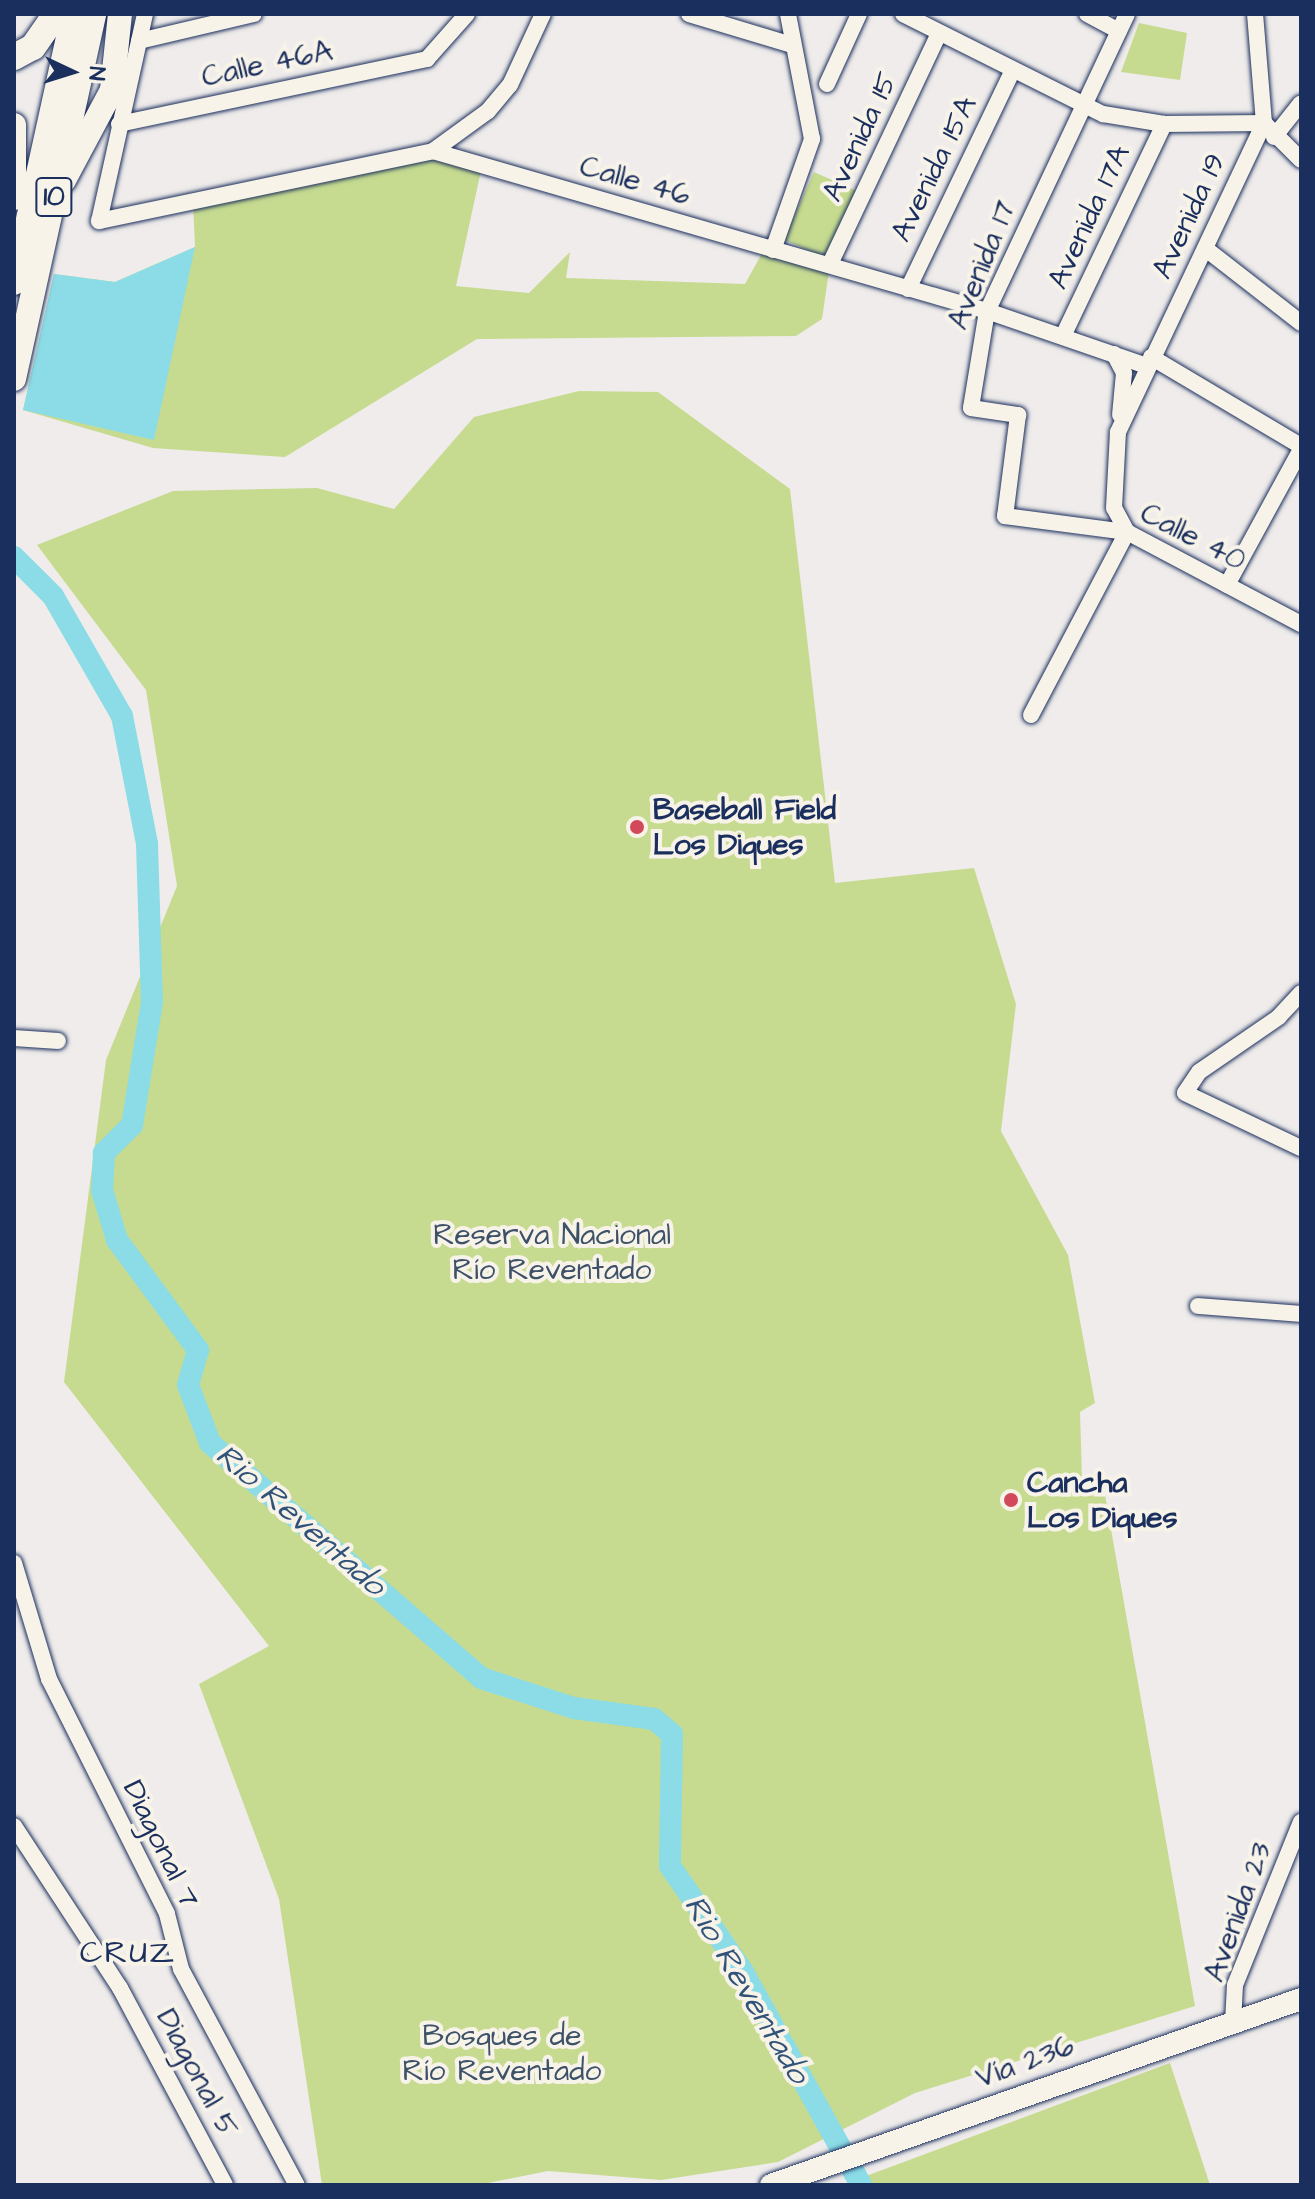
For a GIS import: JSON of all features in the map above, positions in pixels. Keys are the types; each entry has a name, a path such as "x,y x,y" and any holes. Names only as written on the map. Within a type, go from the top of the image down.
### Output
{"highway":[{"path":"14,57 61,16"}],"main road":[{"name":"10","path":"14,379 94,14"},
{"path":"54,196 112,90 120,14"},
{"name":"10","path":"14,283 61,16"},
{"path":"14,217 61,16"},
{"path":"14,125 14,198"},
{"name":"Vía 236","path":"771,2185 1301,1999"}],"street":[{"path":"119,124 145,14"},
{"path":"139,41 254,14"},
{"name":"Calle 46A","path":"119,124 427,59 467,14"},
{"path":"433,151 488,111 510,85 543,14"},
{"path":"689,14 792,45"},
{"path":"773,250 812,139 788,14"},
{"path":"827,84 859,14"},
{"path":"903,14 1083,107 1164,124 1269,130 1301,160"},
{"path":"1087,14 1119,31"},
{"name":"Avenida 17","path":"1005,516 1018,415 971,408 987,311 1127,14"},
{"name":"Avenida 19","path":"1118,432 1149,362 1269,130 1255,14"},
{"name":"Avenida 15","path":"830,264 939,33"},
{"name":"Avenida 15A","path":"908,289 1012,72"},
{"path":"1269,130 1301,103"},
{"name":"Calle 46","path":"119,124 99,221 433,151 830,264 1149,362 1301,447"},
{"name":"Avenida 17A","path":"1064,334 1164,124"},
{"path":"1206,249 1301,323"},
{"name":"Avenida 19","path":"1114,353 1124,373 1114,508 1127,532"},
{"path":"1227,585 1301,447"},
{"name":"Calle 40","path":"1005,516 1127,532 1301,624"},
{"path":"1031,715 1127,532"},
{"path":"1301,993 1199,1072 1185,1093 1301,1148"},
{"path":"14,1038 58,1041"},
{"path":"1198,1306 1301,1314"},
{"name":"Diagonal 7","path":"14,1563 49,1679 167,1914 181,1969 297,2185"},
{"name":"Avenida 23","path":"1233,2023 1235,1985 1301,1822"},
{"name":"Diagonal 5","path":"15,1832 120,1988 225,2185"}],"green space":[{"path":"1139,23 1187,33 1180,80 1121,72"},
{"path":"433,151 482,166 456,286 529,293 570,252 566,278 745,284 765,248 830,264 822,319 796,336 477,339 285,457 153,448 23,410 54,274 115,282 195,247 193,203"},
{"path":"814,172 861,193 830,260 784,240"},
{"name":"Reserva Nacional Río Reventado","path":"579,391 658,392 790,489 835,883 974,868 1016,1004 1001,1131 1068,1255 1095,1403 1080,1412 1082,1479 1102,1478 1195,2006 915,2093 778,2162 661,2180 548,2171 478,2185 322,2185 279,1899 199,1684 269,1646 64,1382 106,1060 177,886 146,690 37,545 173,491 317,488 394,509 474,417"},
{"path":"1170,2063 1210,2185 842,2185"}],"water":[{"path":"195,247 154,440 23,410 54,274 115,282"}],"waterway":[{"name":"Rio Reventado","path":"14,557 53,596 122,716 147,844 152,1002 132,1125 104,1153 102,1190 117,1240 198,1350 188,1385 210,1443 481,1678 574,1708 654,1719 672,1734 670,1866 743,1972 861,2185"}],"place":[{"name":"Baseball Field Los Diques","path":"637,827"},
{"name":"Cancha Los Diques","path":"1011,1500"}],"district":[{"name":"CRUZ","path":"128,1953"}],"park label":[{"name":"Bosques de Río Reventado","path":"502,2053"}]}
